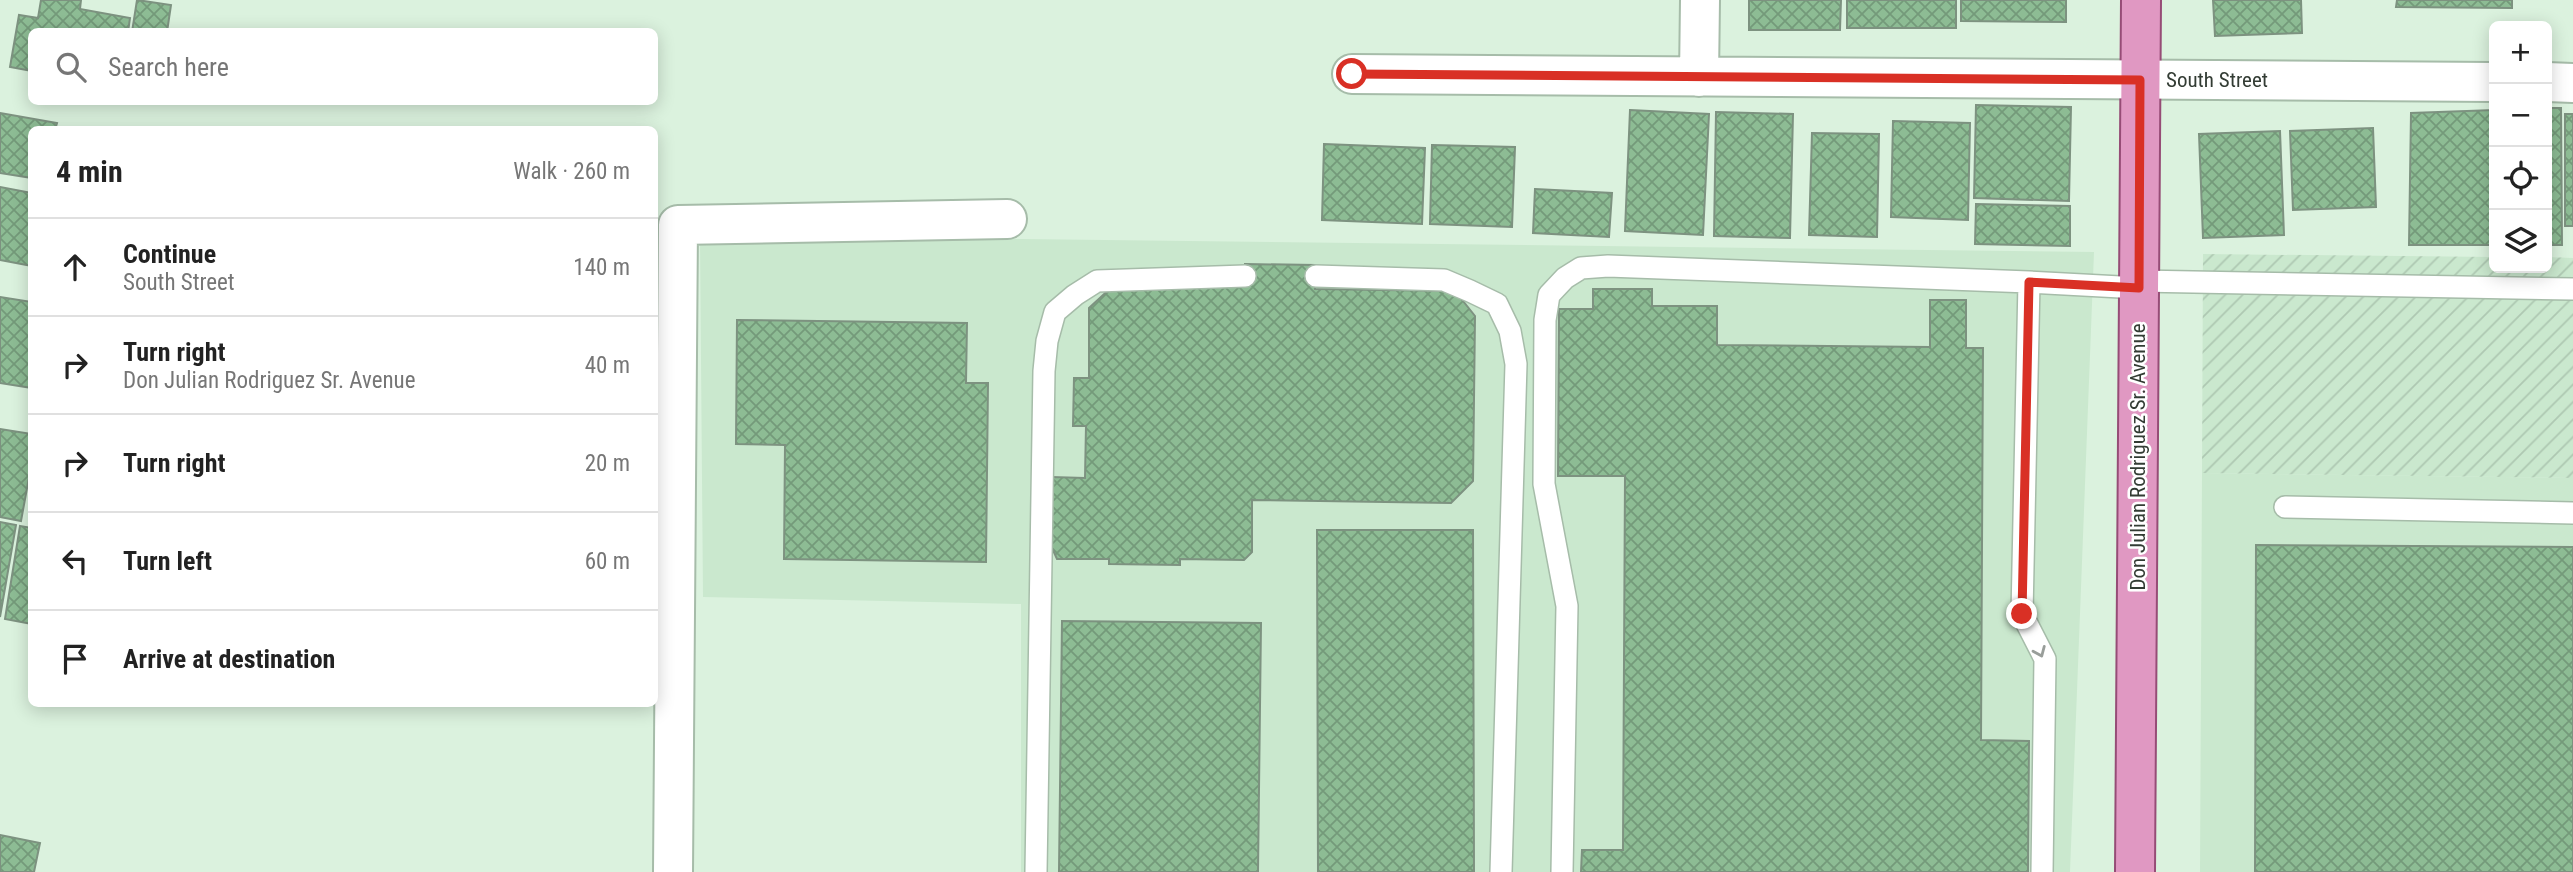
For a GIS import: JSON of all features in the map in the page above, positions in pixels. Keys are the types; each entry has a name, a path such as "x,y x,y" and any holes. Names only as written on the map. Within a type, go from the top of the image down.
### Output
{"main road":[{"name":"Don Julian Rodriguez Sr. Avenue","path":"2135,872 2141,0"}],"street":[{"path":"1699,77 1700,0"},
{"name":"South Street","path":"1352,74 2489,82"},
{"path":"2552,82 2573,83"},
{"path":"674,872 678,225 1007,219"}],"lane":[{"path":"1562,872 1567,606 1544,484 1545,320 1549,295 1565,278 1581,268 1608,266 2029,282 2573,289"},
{"path":"1036,872 1044,371 1047,341 1055,312 1097,281 1245,276"},
{"path":"1316,276 1444,280 1497,304 1510,331 1516,364 1501,872"},
{"path":"2029,282 2022,614 2045,659 2042,872"},
{"path":"2285,507 2573,513"}],"shaded area":[{"path":"1021,239 2094,252 2070,872 1021,872 1021,604 703,597 700,240"},
{"path":"2203,254 2489,257 2489,273 2552,273 2552,257 2573,258 2573,478 2202,473"},
{"path":"2202,473 2573,478 2573,872 2200,872"}],"building":[{"path":"41,0 81,0 80,9 130,18 129,28 28,28 28,70 10,67 19,15 38,18"},
{"path":"137,0 171,5 168,28 133,28"},
{"path":"1749,0 1841,0 1840,30 1749,30"},
{"path":"1847,0 1956,0 1956,28 1847,28"},
{"path":"1961,0 2066,0 2066,22 1961,21"},
{"path":"2213,0 2301,0 2302,33 2215,36"},
{"path":"2397,0 2512,0 2512,8 2396,7"},
{"path":"1976,105 2071,107 2069,201 1974,198"},
{"path":"2552,108 2561,108 2562,245 2552,245"},
{"path":"1630,110 1709,114 1703,235 1625,231"},
{"path":"2489,110 2489,245 2409,245 2411,113"},
{"path":"1716,112 1793,114 1790,238 1714,236"},
{"path":"0,113 57,123 56,126 28,126 28,177 0,173"},
{"path":"2565,114 2573,114 2573,226 2565,226"},
{"path":"1893,121 1970,123 1968,220 1891,217"},
{"path":"2373,128 2376,207 2293,210 2290,131"},
{"path":"2280,131 2284,235 2203,238 2199,134"},
{"path":"1812,133 1879,134 1877,237 1809,235"},
{"path":"1324,144 1425,148 1422,224 1322,220"},
{"path":"1432,145 1515,147 1512,227 1430,224"},
{"path":"0,187 28,192 28,265 0,260"},
{"path":"1535,189 1612,193 1609,237 1533,233"},
{"path":"1976,204 2070,206 2070,246 1975,244"},
{"path":"1245,264 1315,265 1315,289 1455,291 1475,316 1473,481 1451,503 1252,500 1252,552 1244,560 1180,559 1180,565 1109,564 1109,559 1057,559 1052,548 1052,477 1085,478 1086,426 1073,426 1074,378 1089,378 1089,308 1114,285 1245,287"},
{"path":"1593,289 1652,289 1652,306 1717,306 1717,345 1930,347 1930,300 1966,300 1966,348 1983,348 1981,740 2029,741 2028,872 1581,872 1582,850 1623,850 1625,476 1558,476 1559,309 1593,309"},
{"path":"0,297 28,301 28,387 0,383"},
{"path":"737,320 967,323 966,383 988,383 986,562 784,559 785,445 736,444"},
{"path":"0,429 28,433 28,483 21,521 0,517"},
{"path":"0,522 16,525 0,617"},
{"path":"20,526 28,527 28,623 5,619"},
{"path":"1317,530 1473,530 1474,872 1318,872"},
{"path":"2256,545 2573,547 2573,872 2255,872"},
{"path":"1062,621 1261,623 1258,872 1059,872"},
{"path":"0,835 40,843 34,872 0,872"}],"route":[{"path":"1352,74 2140,80 2139,288 2029,282 2022,614"}]}
